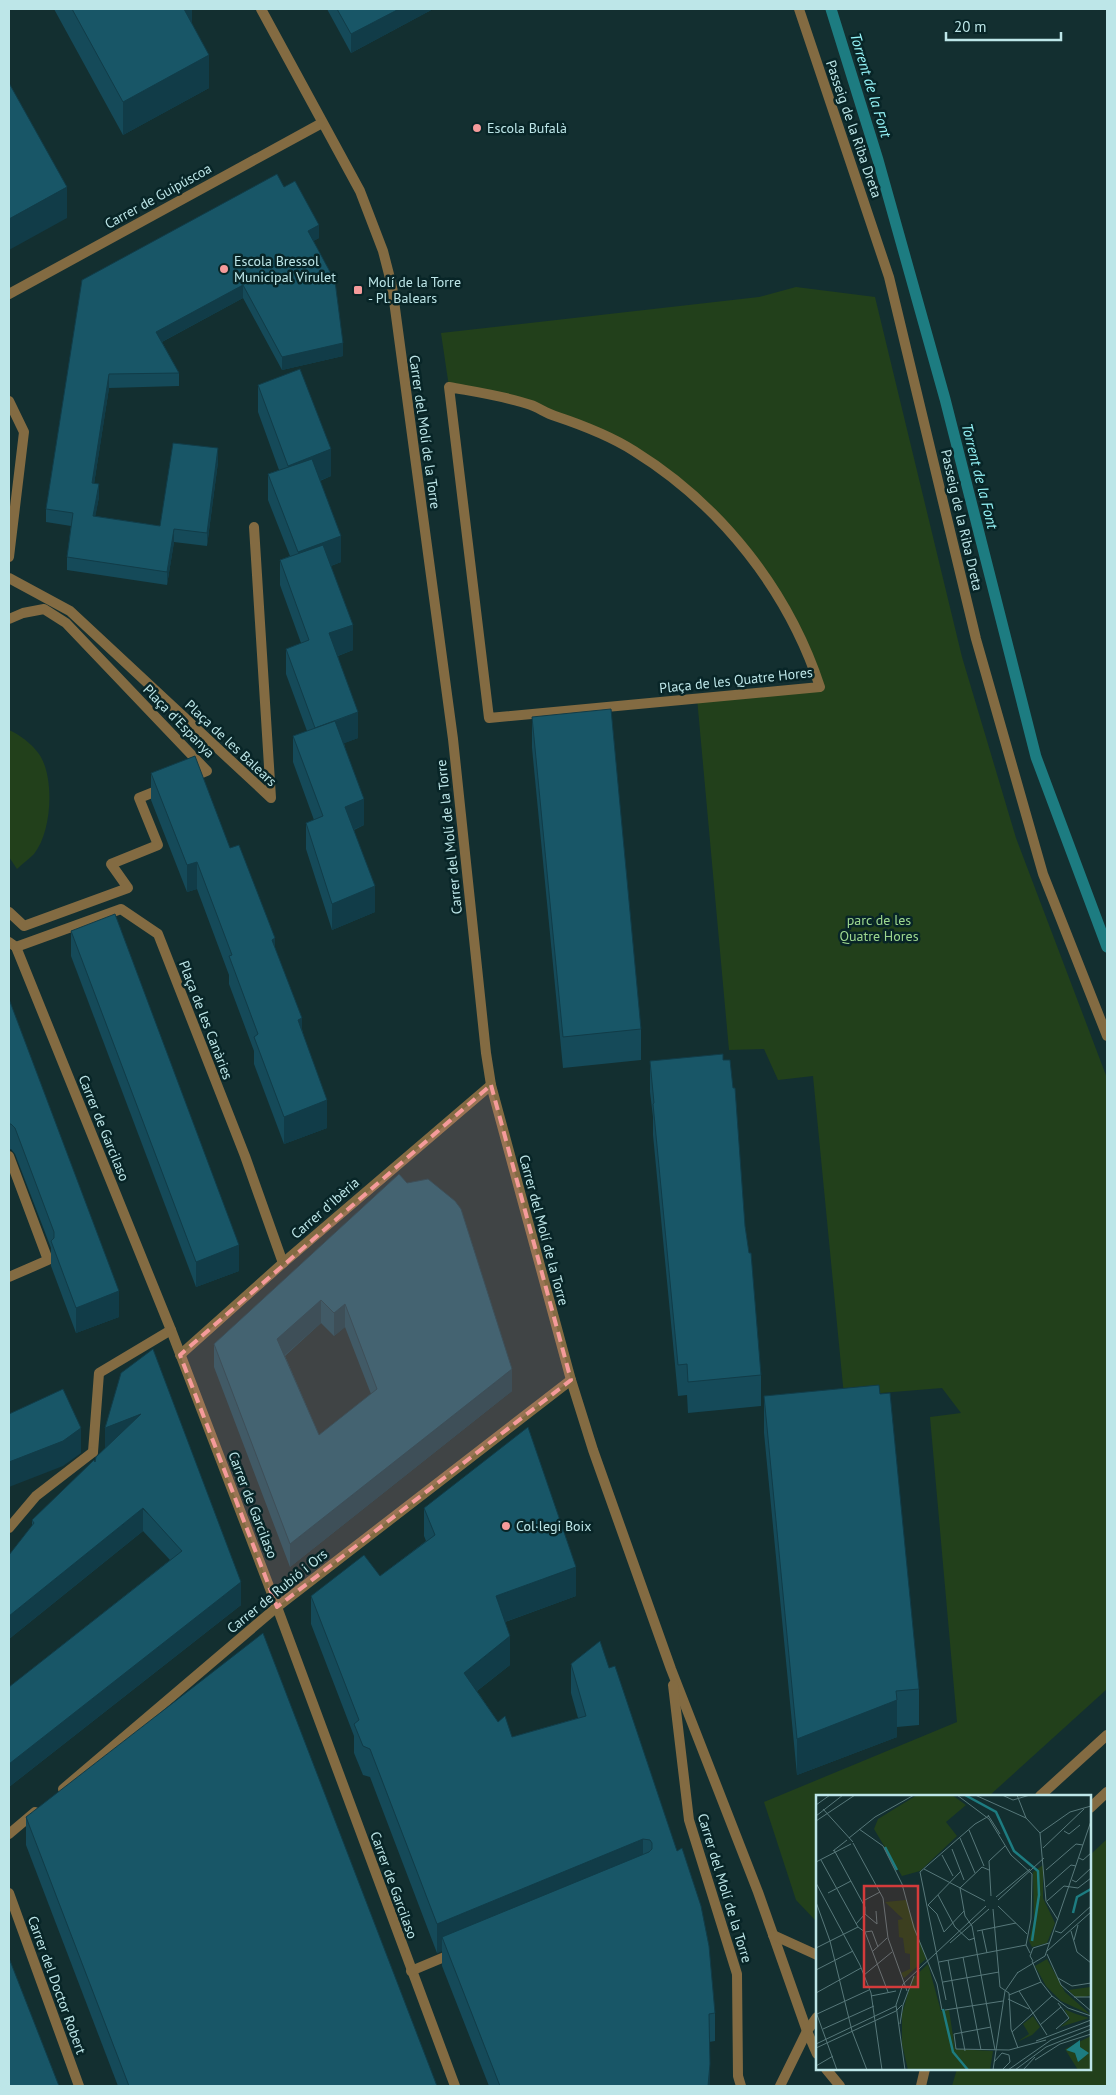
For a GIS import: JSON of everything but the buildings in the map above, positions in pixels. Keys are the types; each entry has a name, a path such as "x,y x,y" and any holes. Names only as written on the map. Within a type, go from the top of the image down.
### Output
{"street":[{"name":"Carrer del Molí de la Torre","path":"261,9 360,191 383,251 392,286 453,740 491,1086 571,1380 593,1450 671,1669 816,2052"},
{"name":"Passeig de la Riba Dreta","path":"798,9 889,277 976,639 1043,874 1107,1036"},
{"name":"Carrer de Guipúscoa","path":"9,294 322,123"},
{"name":"Plaça de les Quatre Hores","path":"449,387 531,405 553,415 579,423 633,450 686,490 708,509 747,552 777,594 801,636 820,686 489,718 449,387"},
{"path":"9,401 24,432 9,557"},
{"name":"Plaça de les Balears","path":"9,578 70,611 270,798 254,527"},
{"name":"Plaça d'Espanya","path":"9,619 23,613 44,610 66,623 207,771 139,798 158,845 111,864 128,888 24,926 9,912"},
{"name":"Plaça de les Canàries","path":"13,944 121,909 158,934 245,1156 283,1263"},
{"name":"Carrer de Garcilaso","path":"13,944 171,1330 277,1607 455,2086"},
{"name":"Carrer d'Ibèria","path":"180,1355 283,1263 491,1086"},
{"path":"9,1156 48,1260 9,1278"},
{"path":"9,1528 36,1496 93,1452 99,1373 171,1330"},
{"name":"Carrer de Rubió i Ors","path":"9,1834 277,1607 571,1380"},
{"name":"Carrer del Molí de la Torre","path":"671,1669 688,1820 737,1974 738,2076 741,2086"},
{"path":"1041,1795 1107,1735"},
{"path":"1091,1807 1107,1792"},
{"name":"Carrer del Doctor Robert","path":"9,1893 79,2086"},
{"path":"773,1935 816,1955"},
{"path":"412,1971 466,1948"},
{"path":"780,2086 807,2030 816,2019"},
{"path":"827,2070 840,2086"},
{"path":"921,2086 925,2070"}],"highlighted area":[{"path":"491,1085 571,1380 277,1607 180,1355"}],"green space":[{"name":"parc de les Quatre Hores","path":"796,287 875,297 962,657 1016,838 1107,1078 1107,1689 990,1795 816,1795 816,1920 796,1900 764,1802 957,1722 930,1417 961,1413 942,1388 844,1396 813,1076 778,1080 764,1049 729,1050 697,698 820,687 801,636 726,529 633,450 553,415 449,387 441,333 759,297"},
{"path":"9,730 25,740 39,754 48,776 49,790 48,819 45,832 34,854 17,869 9,857"},
{"path":"1107,1839 1107,2086 952,2086 957,2070 1091,2070 1091,1854"}],"waterway":[{"name":"Torrent de la Font","path":"831,9 878,160 945,399 1036,757 1107,947"}],"place":[{"name":"Escola Bufalà","path":"477,128"},
{"name":"Escola Bressol Municipal Virulet","path":"224,269"},
{"name":"Molí de la Torre - Pl. Balears","path":"358,290"},
{"name":"Col·legi Boix","path":"506,1526"}]}
